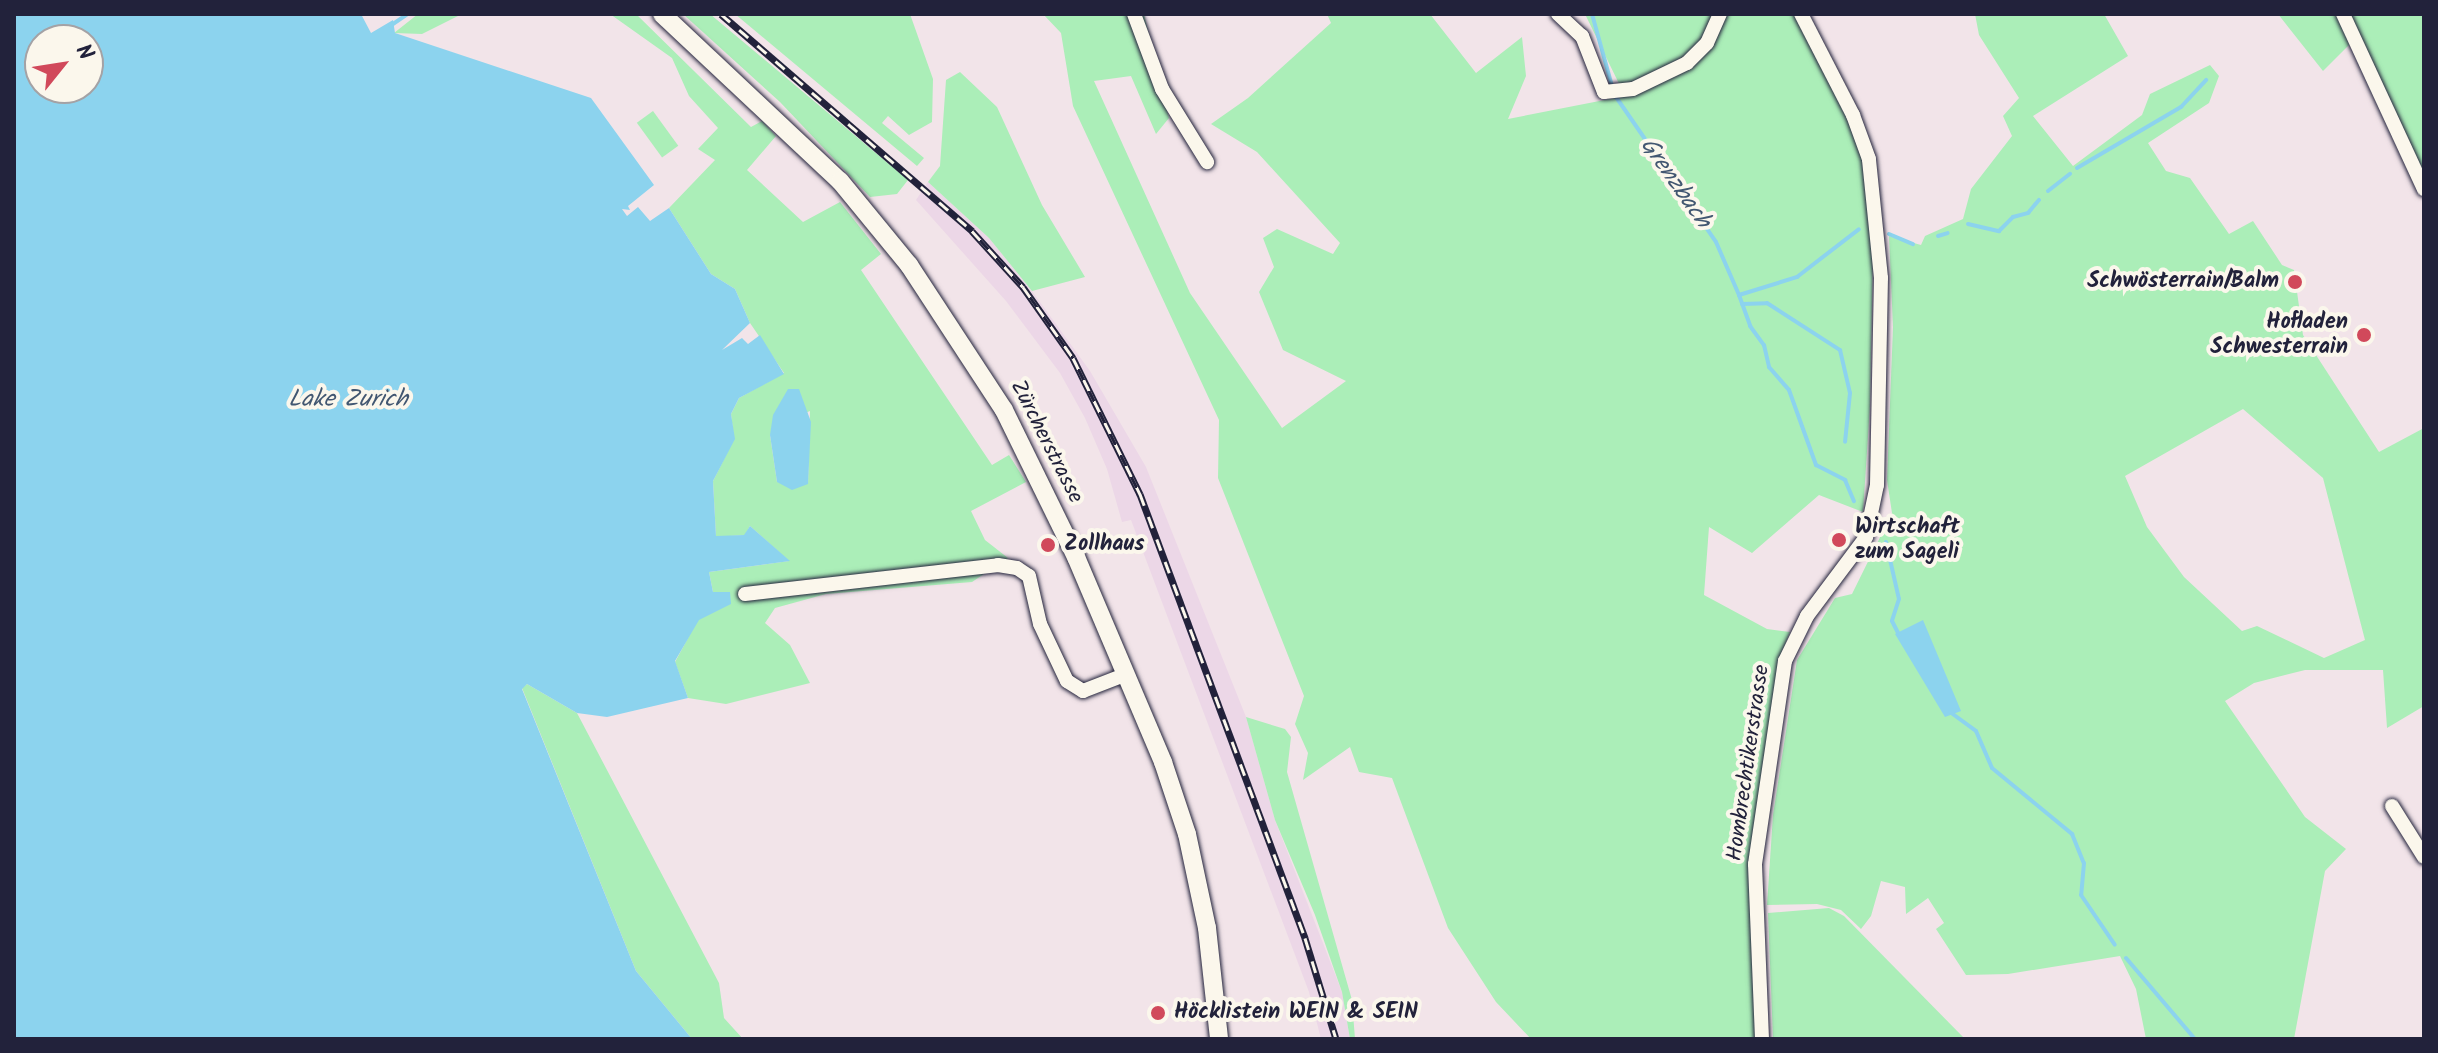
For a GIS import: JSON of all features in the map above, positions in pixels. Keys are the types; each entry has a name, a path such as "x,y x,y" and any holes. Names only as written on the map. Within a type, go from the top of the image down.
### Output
{"main road":[{"name":"Zürcherstrasse","path":"662,14 840,181 944,313 1042,481 1127,674 1187,834 1207,928 1219,1039"}],"street":[{"path":"1134,14 1162,89 1207,162"},
{"path":"1558,14 1582,36 1604,92 1633,89 1687,63 1707,43 1720,14"},
{"name":"Hombrechtikerstrasse","path":"1762,1039 1755,864 1779,691 1798,630 1856,554 1872,517 1881,278 1862,137 1801,14"},
{"path":"2343,14 2424,189"},
{"path":"745,594 998,565 1017,568 1029,576 1040,624 1067,681 1083,691 1127,674"},
{"path":"2392,806 2424,857"}],"shaded area":[{"path":"928,182 989,238 1032,291 1090,371 1146,467 1246,717 1275,820 1342,992 1350,1039 1321,1039 1309,992 1131,520 1122,522 1107,469 1085,418 1060,373 1006,301 916,200"}],"green space":[{"path":"418,14 462,14 422,34 394,33"},
{"path":"610,14 636,14 751,127 762,121 776,136 747,170 803,222 840,202 881,254 861,270 992,465 1009,455 1026,482 971,511 985,540 1008,558 972,582 826,594 775,608 765,623 790,645 810,683 726,704 688,698 675,662 713,592 709,572 789,561 750,526 745,535 716,537 713,481 734,439 731,414 739,398 784,373 750,323 735,289 711,274 669,208 715,160 698,149 718,128 689,96 672,58","holes":["810,411 808,484 777,482 770,435 776,425"]},
{"path":"683,14 710,14 908,180 897,194 870,197 780,102"},
{"path":"735,14 910,14 933,79 932,122 909,135 888,116 882,123 924,158 917,166"},
{"path":"1043,14 1144,14 1169,118 1156,134 1131,76 1094,81 1190,293 1282,428 1346,381 1283,350 1259,292 1274,267 1263,238 1277,229 1333,254 1340,243 1257,152 1211,124 1248,98 1331,23 1327,14 1430,14 1476,73 1522,37 1526,76 1508,119 1625,96 1585,14 1801,14 1853,115 1874,201 1870,406 1863,512 1819,495 1752,553 1709,527 1704,595 1767,629 1790,632 1780,657 1763,769 1757,1039 1531,1039 1496,1002 1448,928 1392,778 1359,772 1350,747 1303,780 1308,753 1295,724 1304,696 1218,478 1219,420 1073,106 1061,33"},
{"path":"1975,14 2104,14 2128,56 2033,116 2073,166 2142,115 2150,94 2210,65 2219,76 2209,103 2148,143 2166,171 2190,178 2229,234 2253,221 2282,265 2294,270 2303,335 2379,452 2424,428 2424,706 2387,728 2383,670 2305,670 2254,683 2225,701 2305,817 2346,849 2325,871 2294,1039 2146,1039 2136,989 2120,956 2008,974 1966,975 1936,929 1944,923 1928,898 1906,914 1905,887 1881,881 1871,916 1861,929 1841,910 1817,904 1767,905 1773,815 1797,660 1835,598 1852,594 1892,513 1887,480 1893,327 1889,236 1921,245 1925,236 1963,219 1971,189 2012,136 2003,116 2019,98 1979,35","holes":["2243,409 2323,478 2365,640 2324,658 2257,626 2242,631 2184,577 2147,527 2125,476"]},
{"path":"2278,14 2424,14 2424,189 2355,39 2323,71"},
{"path":"960,72 997,107 1042,205 1085,277 1032,291 989,238 928,182 940,166 946,80"},
{"path":"653,111 678,146 662,158 637,123"},
{"path":"527,684 577,713 719,983 724,1018 743,1039 692,1039 636,971 522,688"},
{"path":"1246,717 1285,729 1291,737 1287,772 1352,1000 1355,1039 1350,1039 1342,992 1315,915 1275,820"},
{"path":"1829,908 1844,916 1965,1039 1773,1039 1768,913"}],"water":[{"name":"Lake Zurich","path":"14,14 361,14 371,33 393,20 395,33 591,98 654,185 628,206 630,210 622,209 627,216 638,207 650,221 669,208 711,274 735,289 750,323 722,350 742,338 748,344 760,335 784,374 739,398 731,414 735,439 713,481 716,536 744,535 750,526 790,561 709,572 713,592 730,592 731,604 699,620 675,661 688,698 607,717 577,713 527,684 522,689 636,971 692,1039 14,1039"},
{"path":"788,389 799,389 811,422 808,484 792,490 777,482 770,435 773,415"},
{"path":"1923,620 1961,711 1945,717 1895,634"}],"waterway":[{"name":"Grenzbach","path":"390,26 408,14"},
{"path":"1592,14 1612,86"},
{"path":"2077,168 2181,107 2206,80"},
{"name":"Grenzbach","path":"1616,97 1716,242 1739,295 1797,277 1859,229"},
{"path":"2048,191 2070,174"},
{"path":"1968,224 1999,231 2013,217 2028,213 2039,200"},
{"path":"1938,236 1948,233"},
{"path":"1889,234 1913,244"},
{"path":"1739,295 1750,326 1764,345 1769,367 1789,390 1816,465 1845,480 1854,501"},
{"path":"1742,304 1767,303 1840,350 1850,393 1845,442"},
{"path":"1886,542 1899,599 1892,621 1899,635"},
{"path":"1950,712 1976,731 1992,768 2072,834 2084,863 2081,895 2115,945"},
{"path":"2126,958 2195,1039"}],"railway":[{"path":"721,14 972,231 1023,287 1073,358 1140,494 1305,938 1336,1039"}],"place":[{"name":"Schwösterrain/Balm","path":"2295,282"},
{"name":"Hofladen Schwesterrain","path":"2364,335"},
{"name":"Wirtschaft zum Sageli","path":"1839,540"},
{"name":"Zollhaus","path":"1048,545"},
{"name":"Höcklistein WEIN & SEIN","path":"1158,1013"}]}
